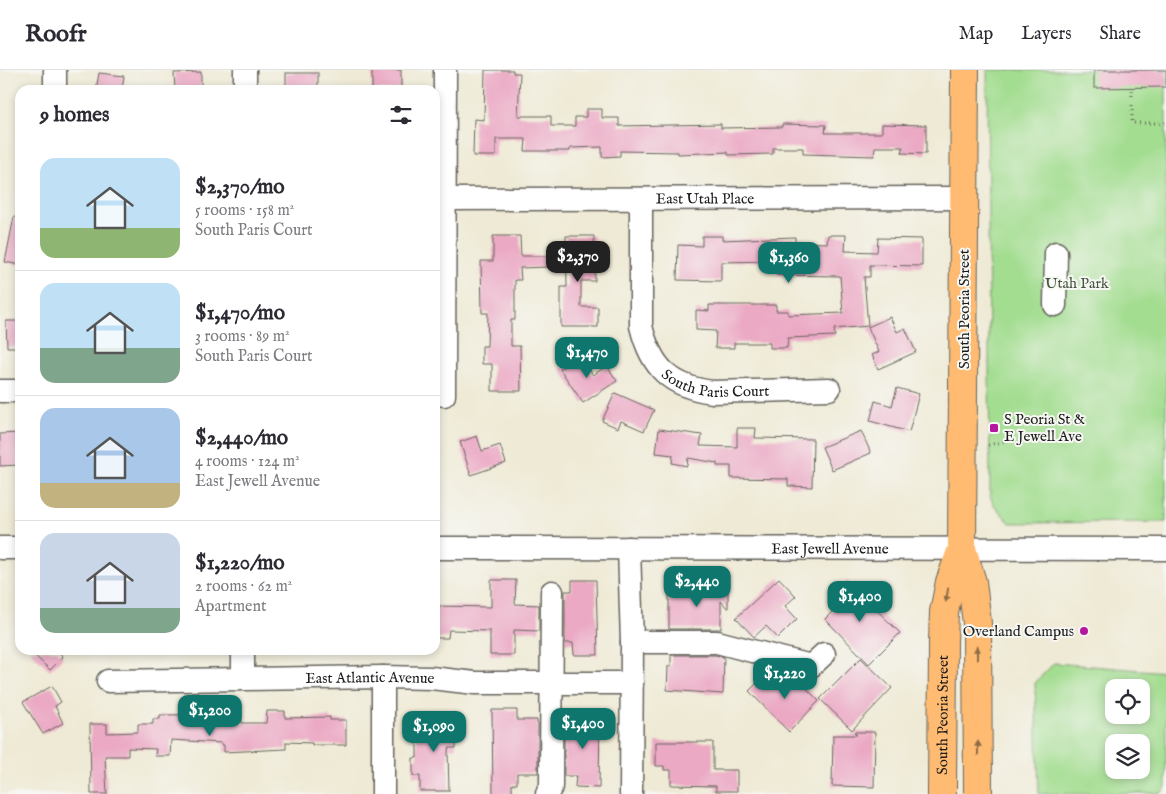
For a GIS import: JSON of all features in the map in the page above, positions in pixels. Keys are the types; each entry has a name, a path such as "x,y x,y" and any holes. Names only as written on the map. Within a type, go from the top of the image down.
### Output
{"main road":[{"name":"South Peoria Street","path":"965,70 962,549 973,586 977,623 978,794"},
{"name":"South Peoria Street","path":"942,794 944,617 950,582 962,549"}],"street":[{"path":"55,70 55,85"},
{"path":"245,70 245,85"},
{"path":"444,395 445,70"},
{"name":"East Utah Place","path":"444,199 965,198"},
{"name":"South Paris Court","path":"641,199 641,326 645,345 654,361 667,375 680,384 698,390 713,392 829,389"},
{"path":"1055,305 1056,254"},
{"path":"0,391 15,391"},
{"path":"0,548 15,548"},
{"name":"East Jewell Avenue","path":"440,548 1166,549"},
{"path":"629,548 632,642 631,794"},
{"path":"547,794 551,787 550,683 552,592"},
{"path":"632,642 717,642 811,666 824,654"},
{"path":"243,655 243,678"},
{"path":"383,677 383,794"},
{"name":"East Atlantic Avenue","path":"108,681 383,677 431,678 475,683 632,683"}],"path":[{"path":"1132,90 1132,122 1166,122"},
{"path":"988,446 1014,439"}],"green space":[{"name":"Utah Park","path":"987,70 1166,70 1166,522 1010,523 994,505 990,496"},
{"path":"1054,663 1166,672 1166,788 1161,793 1039,794 1035,683"}],"building":[{"path":"372,70 401,70 401,85 372,85"},
{"path":"485,70 513,70 513,73 520,73 518,116 551,116 551,126 575,126 575,117 586,117 586,109 602,109 602,118 619,118 619,126 721,124 721,128 782,127 782,124 826,125 825,133 882,133 882,124 926,125 926,154 902,153 903,147 875,147 874,156 803,154 803,148 773,148 773,154 728,155 728,152 678,154 678,152 620,151 620,156 602,157 602,147 570,148 570,151 525,151 526,139 496,139 496,156 473,156 474,119 484,120"},
{"path":"1094,70 1166,70 1166,87 1094,88"},
{"path":"201,72 201,85 175,85 174,73"},
{"path":"99,73 124,76 123,85 97,85"},
{"path":"286,73 318,73 318,85 286,85"},
{"path":"14,217 15,217 15,264 5,262"},
{"path":"828,235 846,235 845,251 877,252 878,238 922,239 922,266 870,265 870,277 864,277 868,326 834,329 835,336 788,338 787,348 770,348 770,343 734,343 734,348 715,348 716,331 696,330 696,310 709,311 709,305 776,305 776,311 788,311 788,315 843,313 840,276 777,275 777,261 721,262 721,281 677,280 678,245 702,246 702,236 722,236 722,240 795,237 795,242 827,243"},
{"path":"493,236 520,236 521,256 550,256 550,267 520,268 521,280 515,280 515,320 511,320 511,346 520,346 521,391 492,391 492,364 482,364 482,346 487,346 488,313 482,313 481,261 493,261"},
{"path":"566,236 594,236 595,281 581,281 581,307 598,307 598,327 561,327 561,287 567,287"},
{"path":"890,317 897,332 905,328 916,352 878,369 872,355 879,352 868,327"},
{"path":"6,321 15,321 15,347 7,347"},
{"path":"579,356 593,375 607,366 617,381 583,403 560,369"},
{"path":"897,388 919,394 909,432 870,421 875,401 892,406"},
{"path":"615,393 654,410 644,431 621,421 618,428 602,421"},
{"path":"737,428 756,428 755,438 813,439 812,487 788,486 788,479 731,478 731,466 717,466 717,463 688,458 687,466 672,463 673,455 656,453 659,429 702,435 700,446 737,447"},
{"path":"861,431 871,453 832,470 822,447"},
{"path":"15,433 15,465 0,466 0,434"},
{"path":"477,436 482,451 500,445 506,463 471,475 460,442"},
{"path":"779,578 796,596 785,606 797,619 778,638 766,626 754,637 736,618"},
{"path":"491,580 516,580 515,604 539,605 539,631 514,630 514,655 490,655 490,631 449,630 448,638 440,638 440,606 491,607"},
{"path":"572,580 596,580 598,655 574,655 573,643 565,643 565,591 572,591"},
{"path":"847,581 900,633 869,664 825,619 837,607 829,600"},
{"path":"669,588 728,588 728,609 721,601 721,629 669,629"},
{"path":"34,655 61,655 63,657 50,670"},
{"path":"671,655 715,655 724,657 723,694 667,690 668,666 671,666"},
{"path":"861,658 892,688 852,730 820,699"},
{"path":"788,674 793,675 819,701 789,732 749,691 765,675 776,685"},
{"path":"52,686 61,702 55,706 63,723 43,734 23,702"},
{"path":"492,710 517,710 517,720 537,720 538,723 538,773 517,773 517,784 512,784 512,794 493,794"},
{"path":"267,711 285,711 285,718 330,717 330,720 346,720 346,745 312,745 312,743 286,742 286,749 224,752 224,745 222,743 171,740 170,756 155,756 156,749 128,748 128,756 105,756 107,794 91,794 90,724 107,724 107,733 138,732 138,724 153,724 153,719 160,719 160,715 241,714 242,723 266,723"},
{"path":"577,712 600,713 599,788 575,787 576,776 564,776 564,723 576,723"},
{"path":"422,715 448,715 449,733 456,733 456,748 449,748 448,751 449,791 420,791 420,776 413,776 413,758 417,758 417,735 422,734"},
{"path":"854,732 875,732 874,787 832,786 833,735 857,735"},
{"path":"656,742 713,742 713,770 737,770 737,791 716,791 716,786 671,785 671,770 664,770 664,766 656,766"}],"place":[{"name":"S Peoria St & E Jewell Ave","path":"994,428"},
{"name":"Overland Campus","path":"1084,631"}]}
